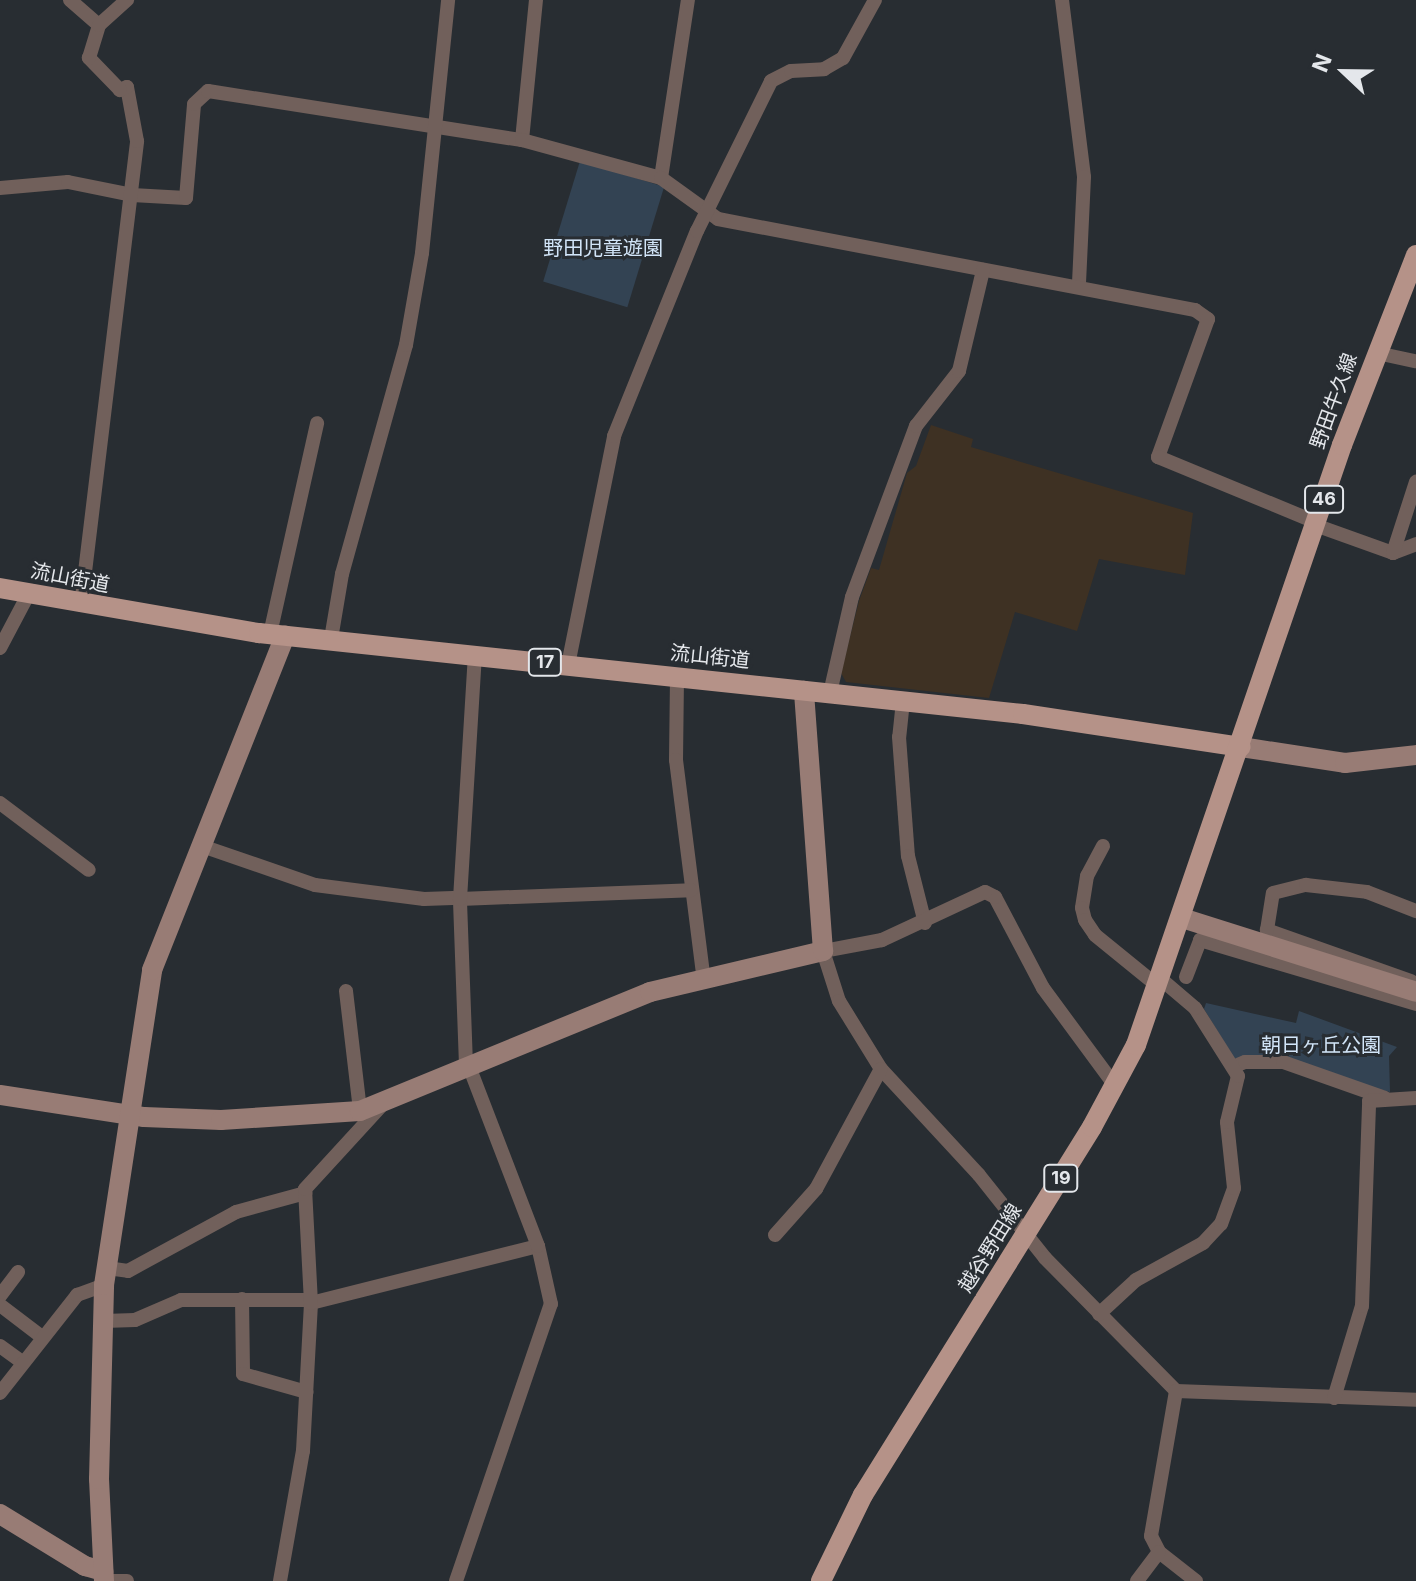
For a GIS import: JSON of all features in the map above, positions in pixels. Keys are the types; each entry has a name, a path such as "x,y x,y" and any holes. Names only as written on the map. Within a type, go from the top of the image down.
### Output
{"main road":[{"name":"野田牛久線","path":"1241,747 1316,523 1416,255"},
{"name":"流山街道","path":"0,588 81,605 278,635 903,701 1241,747"},
{"name":"越谷野田線","path":"821,1581 848,1520 1116,1087 1160,983 1241,747"}],"street":[{"path":"70,0 99,25"},
{"path":"81,605 137,141 127,87 120,90 89,58 99,25 127,0"},
{"path":"331,639 342,574 406,345 435,128 448,0"},
{"path":"522,140 536,0"},
{"path":"661,178 688,0"},
{"path":"568,665 614,436 709,210 771,81 791,71 824,69 843,58 875,0"},
{"path":"1062,0 1084,177 1079,285"},
{"path":"0,188 68,182 132,195 186,198 194,104 208,91 522,140 661,178 718,219 744,226 1079,285 1098,294 1205,312 1208,319 1158,457 1393,553 1416,544"},
{"path":"830,693 852,597 916,426 959,371 983,270"},
{"path":"1377,353 1416,361"},
{"path":"104,1578 106,1276 156,953 278,635 317,423"},
{"path":"1393,553 1416,482"},
{"path":"0,648 28,595"},
{"path":"456,1581 554,1306 538,1246 467,1065 460,898 475,654"},
{"path":"677,678 676,760 704,981"},
{"path":"804,691 823,951 839,1001 881,1069 1099,1314 1176,1391 1416,1400"},
{"path":"903,701 899,737 908,856 925,923"},
{"name":"流山街道","path":"1241,747 1345,763 1416,755"},
{"path":"0,803 89,870"},
{"path":"199,845 315,885 424,899 691,890"},
{"path":"1099,1314 1136,1280 1203,1243 1229,1211 1235,1172 1227,1126 1238,1086 1233,1067 1195,1008 1095,935 1085,920 1082,908 1087,876 1103,846"},
{"path":"1416,911 1367,892 1306,885 1273,893 1267,930 1416,983"},
{"path":"0,1095 129,1115 221,1120 360,1111 650,992 882,940 925,923 985,892 995,897 1043,988 1116,1087"},
{"path":"1182,918 1416,992"},
{"path":"1186,977 1200,940 1416,1004"},
{"path":"346,991 360,1111"},
{"path":"1233,1067 1245,1062 1283,1062 1390,1099"},
{"path":"775,1235 816,1189 881,1069"},
{"path":"1334,1398 1362,1306 1369,1101 1416,1098"},
{"path":"0,1393 21,1361 77,1295 106,1276 128,1271 236,1212 305,1193 382,1104"},
{"path":"280,1581 297,1498 306,1392 309,1301 305,1193"},
{"path":"104,1321 135,1320 181,1300 309,1301 538,1246"},
{"path":"0,1296 18,1272"},
{"path":"242,1299 243,1374 306,1392"},
{"path":"0,1305 42,1337"},
{"path":"0,1346 21,1361"},
{"path":"1176,1391 1151,1536 1159,1552 1196,1581"},
{"path":"1,1514 104,1578 127,1581"},
{"path":"1137,1581 1159,1552"}],"shaded area":[{"path":"931,425 973,439 971,447 1193,513 1185,575 1099,559 1077,631 1015,612 989,698 846,682 841,673 859,601 871,568 879,570 907,473 916,466"}],"green space":[{"name":"野田児童遊園","path":"580,161 664,187 627,307 543,281"},
{"name":"朝日ヶ丘公園","path":"1206,1003 1296,1023 1299,1011 1397,1047 1389,1056 1390,1092 1234,1058 1204,1009"}]}
